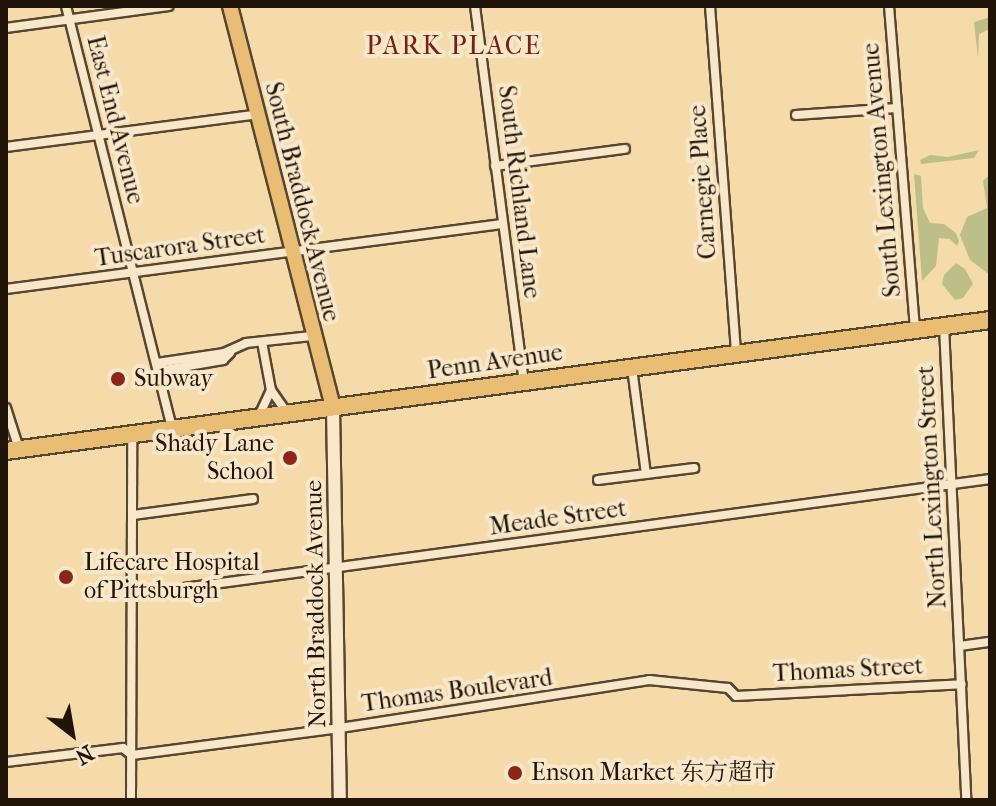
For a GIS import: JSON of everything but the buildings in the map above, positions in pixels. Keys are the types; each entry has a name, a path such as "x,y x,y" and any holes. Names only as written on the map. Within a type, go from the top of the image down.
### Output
{"highway":[{"name":"Penn Avenue","path":"12,450 990,320"}],"main road":[{"name":"South Braddock Avenue","path":"230,6 294,252 312,336 333,408"},
{"name":"North Braddock Avenue","path":"333,408 340,800"}],"street":[{"name":"East End Avenue","path":"66,6 172,429"},
{"path":"6,28 169,6"},
{"name":"South Richland Lane","path":"475,6 524,382"},
{"name":"Carnegie Place","path":"710,6 736,354"},
{"name":"South Lexington Avenue","path":"889,6 915,330"},
{"path":"796,115 897,108"},
{"path":"6,147 259,114"},
{"path":"495,166 625,149"},
{"name":"Tuscarora Street","path":"6,289 502,224"},
{"name":"North Lexington Street","path":"944,326 966,800"},
{"path":"158,367 224,353 237,347 312,336"},
{"path":"262,342 271,390 288,414"},
{"path":"632,368 646,474"},
{"path":"258,418 271,390"},
{"path":"6,408 12,450"},
{"path":"131,800 132,434"},
{"path":"598,480 694,468"},
{"name":"Meade Street","path":"132,595 990,479"},
{"path":"133,515 253,499"},
{"path":"960,646 990,642"},
{"name":"Thomas Boulevard","path":"132,755 340,728 649,680 728,688 736,696"},
{"name":"Thomas Street","path":"736,696 962,684"},
{"path":"6,762 123,748 132,755"}],"green space":[{"path":"990,17 990,29 979,34 978,58 974,22"},
{"path":"979,150 974,158 921,164 920,160 930,155 948,157"},
{"path":"914,174 921,176 923,208 930,223 944,224 956,233 959,241 957,246 950,239 939,238 936,266 922,281"},
{"path":"990,174 990,275 970,260 960,235 967,217 987,208 983,181"},
{"path":"956,263 965,269 973,284 963,298 955,300 942,284 944,275"}],"place":[{"name":"Subway","path":"118,379"},
{"name":"Shady Lane School","path":"290,458"},
{"name":"Lifecare Hospital of Pittsburgh","path":"66,577"},
{"name":"Enson Market 东方超市","path":"515,773"}],"district":[{"name":"PARK PLACE","path":"454,46"}]}
